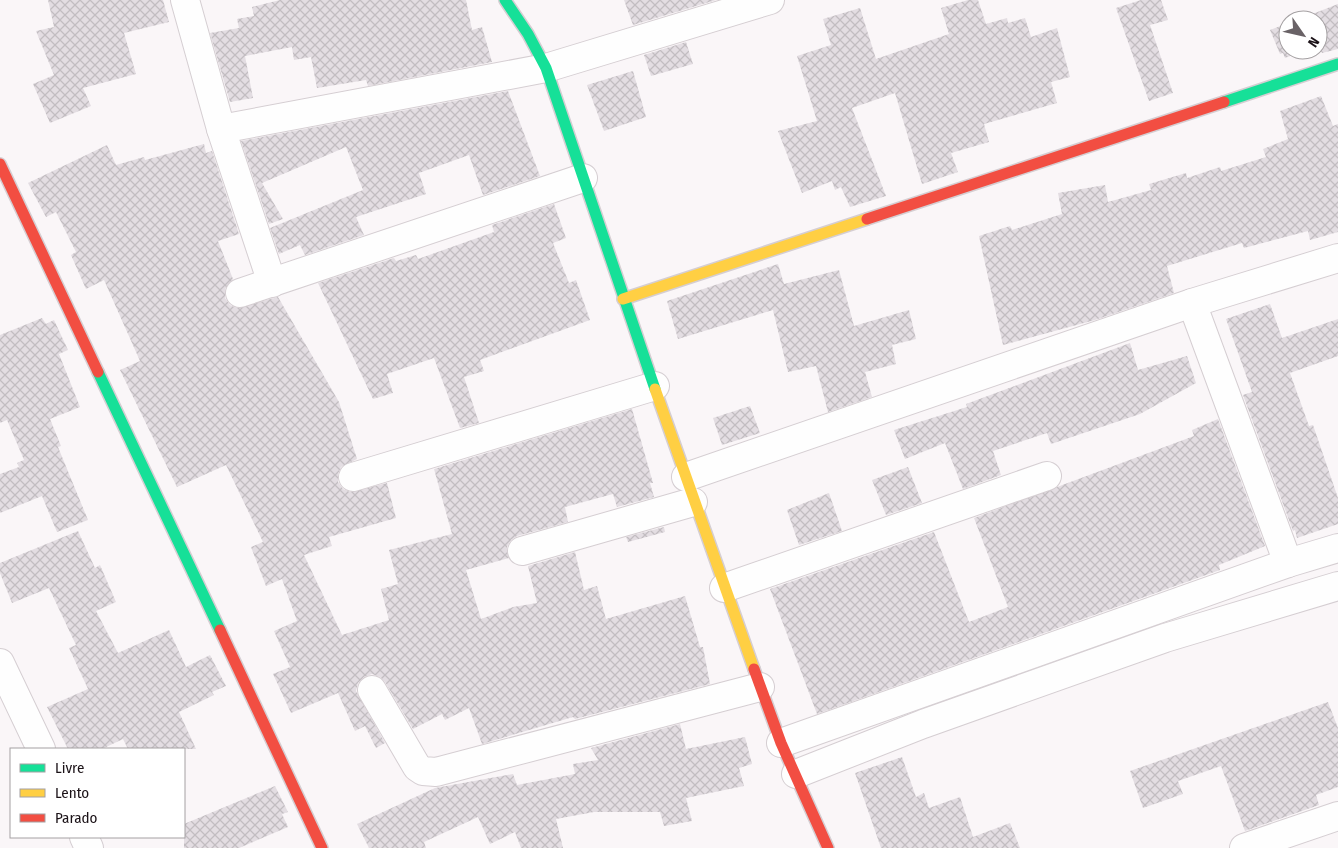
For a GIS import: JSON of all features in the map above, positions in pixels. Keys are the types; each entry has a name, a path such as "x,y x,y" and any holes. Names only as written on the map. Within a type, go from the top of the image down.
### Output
{"street":[{"path":"186,0 221,129 272,283"},
{"path":"505,0 528,34 546,68 623,299 655,386 724,588 781,743 828,848"},
{"path":"221,129 546,68 742,4 770,0"},
{"path":"623,299 1338,64"},
{"path":"0,164 322,848"},
{"path":"240,293 583,178"},
{"path":"522,551 1192,303 1338,258"},
{"path":"1192,303 1288,563"},
{"path":"353,477 655,386"},
{"path":"724,588 1047,476"},
{"path":"781,743 1288,563 1338,548"},
{"path":"796,774 923,724 1156,641 1338,586"},
{"path":"0,664 41,748"},
{"path":"372,690 418,767 423,771 436,772 760,687"},
{"path":"1244,848 1338,816"}],"building":[{"path":"48,0 163,0 169,22 124,33 136,74 83,88 91,106 50,123 33,84 54,75 36,31 54,27"},
{"path":"280,0 466,0 472,30 482,27 492,62 368,86 366,80 317,88 311,57 294,60 292,47 245,56 253,98 230,102 210,33 239,28 237,19 254,16 252,7"},
{"path":"624,0 716,0 633,25"},
{"path":"968,0 978,0 986,24 1007,18 1008,23 1025,18 1031,37 1057,28 1070,77 1051,82 1057,103 984,124 989,142 951,153 958,172 922,184 895,93 852,108 886,196 850,207 841,187 835,190 832,181 802,193 778,131 817,121 797,56 831,45 823,19 860,8 876,59 949,34 941,8"},
{"path":"1141,0 1161,0 1168,20 1150,25 1173,93 1149,101 1116,8"},
{"path":"1338,4 1338,49 1328,52 1328,10 1323,10"},
{"path":"1278,27 1278,49 1270,30"},
{"path":"686,42 693,64 651,76 644,55"},
{"path":"633,71 646,117 604,131 587,85"},
{"path":"508,91 540,176 483,195 469,155 419,173 426,194 356,217 364,235 305,255 300,245 279,254 270,228 363,190 346,147 262,183 283,219 269,224 241,141"},
{"path":"1321,96 1333,126 1338,124 1338,232 1310,240 1308,231 1244,248 1242,243 1167,266 1174,293 1095,320 1003,345 979,236 1010,226 1012,230 1062,214 1058,193 1105,185 1108,202 1151,190 1149,184 1186,173 1187,178 1220,167 1221,171 1266,157 1263,149 1288,139 1280,111"},
{"path":"204,144 206,153 212,151 239,234 218,241 233,279 225,289 225,298 230,305 237,308 278,297 339,402 357,459 341,467 338,474 338,482 343,489 350,492 387,483 396,518 329,537 332,546 304,555 342,635 389,620 381,589 398,584 389,550 452,534 434,469 632,409 653,483 650,483 654,497 617,507 613,494 565,507 568,522 517,536 511,540 507,547 509,558 466,570 481,619 513,607 537,603 528,566 575,552 584,590 597,586 606,619 685,596 700,647 703,647 710,684 575,719 573,717 482,744 469,708 445,720 442,714 413,729 385,682 380,677 372,674 364,677 358,683 356,691 385,743 376,748 365,726 355,731 338,693 291,713 273,674 290,667 274,631 297,621 282,579 266,586 251,547 263,542 226,465 177,487 120,370 140,361 104,280 86,289 71,255 76,252 56,212 46,217 28,183 107,145 116,165 144,157 145,160"},
{"path":"554,204 566,238 553,243 569,283 576,280 590,320 480,360 484,371 464,377 479,423 460,428 434,358 387,374 393,393 373,399 318,283 394,258 396,261 416,255 418,259 494,232 492,225"},
{"path":"778,264 784,284 839,270 854,326 909,310 916,339 892,345 896,364 865,372 872,397 828,412 816,366 788,372 773,310 678,339 667,301"},
{"path":"1270,304 1282,338 1338,319 1338,356 1290,373 1309,426 1313,425 1338,498 1338,524 1297,538 1243,395 1252,392 1226,319"},
{"path":"42,318 46,324 54,320 68,350 59,354 80,407 50,419 61,446 58,447 88,520 57,532 42,496 0,513 0,474 19,467 17,463 24,460 7,420 0,423 0,335"},
{"path":"1130,343 1138,370 1187,356 1196,383 1140,414 1051,444 1047,433 993,451 1001,475 963,489 945,443 905,459 894,430 967,407 966,404"},
{"path":"750,406 760,433 722,445 713,418"},
{"path":"1218,419 1265,546 1219,565 1220,570 817,714 770,589 934,532 969,622 1008,607 974,518 1194,436 1192,430"},
{"path":"908,467 922,503 886,515 872,480"},
{"path":"829,493 842,531 799,545 787,510"},
{"path":"664,527 665,532 628,542 626,537"},
{"path":"78,531 95,568 100,565 116,602 96,611 118,653 169,630 186,667 210,655 226,686 212,692 214,695 179,712 196,749 128,748 123,739 104,748 68,748 47,707 88,689 69,648 76,645 49,588 12,603 0,573 0,563"},
{"path":"1328,702 1338,728 1338,787 1316,795 1319,805 1245,831 1221,766 1178,781 1183,794 1143,808 1130,771"},
{"path":"680,724 686,749 745,737 752,764 739,768 744,786 686,798 692,821 664,826 660,812 594,812 556,819 563,848 521,848 515,832 490,844 478,817 424,842 426,848 369,848 357,824 435,788 513,774 517,785 575,774 573,764 598,760 591,748"},
{"path":"902,757 916,797 924,793 929,808 960,797 973,837 1010,823 1020,848 881,848 855,773"},
{"path":"275,786 288,812 282,814 288,827 239,848 184,848 185,824"}],"traffic: fast":[{"path":"505,0 528,34 546,68 655,389"},
{"path":"1224,102 1338,64"},
{"path":"98,372 220,630"}],"traffic: slow":[{"path":"623,299 867,219"},
{"path":"655,389 754,669"}],"traffic: jam":[{"path":"867,219 1224,102"},
{"path":"0,164 98,372"},
{"path":"220,630 322,848"},
{"path":"754,669 781,743 828,848"}]}
